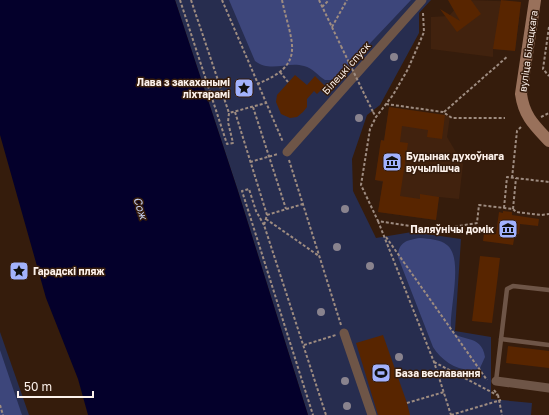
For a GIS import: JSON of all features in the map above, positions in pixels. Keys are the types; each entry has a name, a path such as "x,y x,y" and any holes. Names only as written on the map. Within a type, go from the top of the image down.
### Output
{"street":[{"name":"Білецкі спуск","path":"287,152 422,0"},
{"name":"вуліца Білецкага","path":"535,0 522,94 523,107 528,117 549,141"},
{"path":"344,333 372,415"},
{"path":"494,384 549,388"}],"lane":[{"path":"494,384 508,288 512,286 549,290"},
{"path":"501,339 549,345"}],"path":[{"path":"180,0 227,144 234,143 228,122 229,113 191,0"},
{"path":"222,0 287,152 344,333 304,345"},
{"path":"257,84 284,70 291,59 292,49 282,0"},
{"path":"319,0 372,112 376,117"},
{"path":"322,7 329,0"},
{"path":"332,28 347,0"},
{"path":"422,0 424,32 408,69 376,117 370,129 361,185 383,233 434,362 451,415 501,400"},
{"path":"549,27 543,69 549,76"},
{"path":"443,112 508,56"},
{"path":"280,72 288,82"},
{"path":"229,113 266,103"},
{"path":"386,104 443,112 452,118 505,118"},
{"path":"253,107 286,209"},
{"path":"235,112 267,215 264,225"},
{"path":"538,119 549,113"},
{"path":"512,178 517,132 521,127"},
{"path":"250,162 287,152"},
{"path":"504,208 507,177 549,182"},
{"path":"513,209 516,178"},
{"path":"313,415 242,191 249,189 256,211 264,225 326,415"},
{"path":"267,215 303,204"},
{"path":"378,221 435,230 477,223 479,205 513,209 516,212 541,216 549,214"},
{"path":"266,219 320,257"},
{"path":"383,233 494,384 501,400 502,415"},
{"path":"434,362 498,395"},
{"path":"494,384 498,395"},
{"path":"407,403 444,392"},
{"path":"0,405 3,415"}],"shaded area":[{"path":"175,0 431,0 419,13 419,33 380,105 367,115 352,159 353,191 376,238 412,232 461,239 455,331 491,337 491,399 532,403 531,415 308,415 237,188"},
{"path":"229,0 411,0 340,75 331,80 325,80 310,68 304,66 291,65 273,67 255,61"},
{"path":"469,0 521,2 515,51 493,49 493,57 431,49 431,17 449,16 455,9"},
{"path":"389,107 450,116 447,137 463,164 459,199 439,197 436,220 378,212 383,182 375,180 381,140 384,140"},
{"path":"420,238 441,242 447,245 452,252 455,261 455,284 451,329 459,336 475,341 483,349 485,357 480,368 466,370 454,366 442,358 433,347 398,257 398,252 404,243"},
{"path":"0,332 29,415 0,415"},
{"path":"0,350 22,415 0,415"}],"water":[{"name":"Сож","path":"0,0 175,0 237,188 308,415 88,415 78,379 46,298 0,135"}],"building":[{"path":"448,0 471,0 481,14 457,32 440,9 460,21"},
{"path":"501,0 521,2 515,51 493,49"},
{"path":"295,75 307,85 315,76 325,86 317,94 314,91 307,99 307,107 303,112 297,117 290,118 281,114 276,102 277,95"},
{"name":"Будынак духоўнага вучылішча","path":"389,107 445,115 442,139 427,137 428,130 402,126 400,142 408,143 400,196 420,199 420,194 439,197 436,220 378,212 383,181 375,180 381,140 384,141"},
{"name":"Паляўнічы домік","path":"503,211 512,212 512,215 539,219 538,226 520,224 519,234 515,234 513,245 483,241 484,233 496,234 499,212 503,213"},
{"path":"480,256 500,258 492,323 472,321"},
{"name":"База веславання","path":"383,335 410,415 378,415 356,343"},
{"path":"508,346 549,351 549,368 506,363"}],"place":[{"name":"Лава з закаханымі ліхтарамі","path":"244,88"},
{"name":"Будынак духоўнага вучылішча","path":"392,162"},
{"name":"Паляўнічы домік","path":"508,229"},
{"name":"Гарадскі пляж","path":"19,271"},
{"name":"База веславання","path":"381,373"}]}
